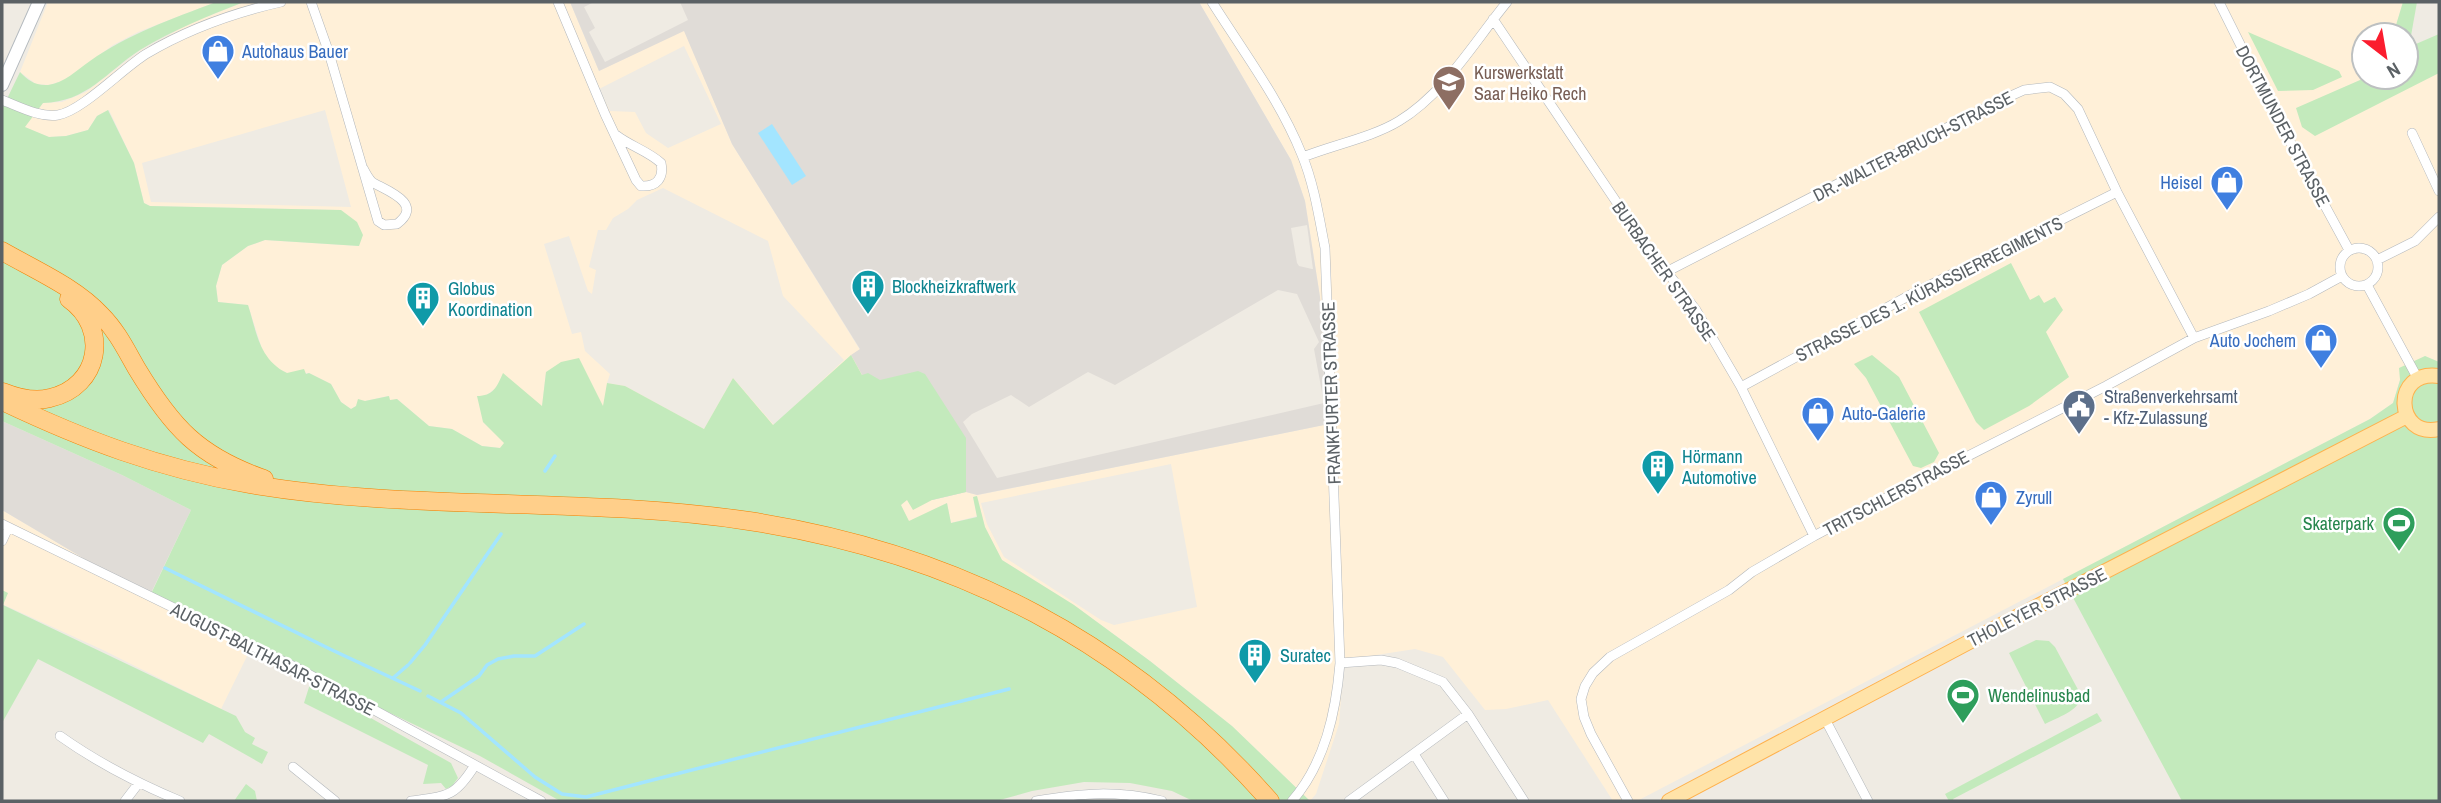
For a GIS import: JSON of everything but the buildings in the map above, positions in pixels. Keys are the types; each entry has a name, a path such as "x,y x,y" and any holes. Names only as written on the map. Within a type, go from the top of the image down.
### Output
{"highway":[{"path":"2,251 58,283 100,314 116,331 158,404 186,437 225,461 257,476 286,486 322,493"},
{"path":"2,261 73,302 87,319 94,334 96,350 86,373 67,392 33,400 2,392"},
{"path":"2,401 67,432 158,464 250,484 416,500 657,511 746,521 822,534 899,555 958,577 1024,607 1078,637 1142,680 1194,723 1244,771 1270,801"}],"main road":[{"path":"2,85 39,2"},
{"path":"2439,376 2432,374 2418,379 2406,391 2404,408 2407,416 2418,427 2439,429"},
{"name":"THOLEYER STRASSE","path":"1670,801 2003,624 2407,416"}],"street":[{"path":"2,100 42,114 56,116 67,113 80,106 125,68 187,32 246,10 281,2"},
{"path":"311,2 329,53 378,221 384,225 397,224 406,211 401,199 387,188 371,181 363,167"},
{"path":"558,2 616,135 636,180 641,186 649,187 658,182 662,175 661,163 616,135"},
{"name":"FRANKFURTER STRASSE","path":"1212,2 1283,116 1303,157 1325,248 1340,663 1331,721 1319,759 1295,799"},
{"path":"1303,157 1376,132 1415,111 1442,85 1507,2"},
{"name":"DORTMUNDER STRASSE","path":"2219,2 2273,110 2349,250"},
{"name":"BURBACHER STRASSE","path":"1493,19 1636,231 1696,310 1741,387 1814,536"},
{"name":"DR.-WALTER-BRUCH-STRASSE","path":"1668,271 2024,90 2050,87 2064,94 2078,109 2117,192 2194,338"},
{"path":"2412,133 2439,191"},
{"name":"STRASSE DES 1. KÜRASSIERREGIMENTS","path":"1741,387 1912,295 2117,192"},
{"path":"2377,260 2415,241 2439,217"},
{"path":"2362,247 2377,260 2378,271 2367,285 2350,285 2342,276 2340,265 2344,254 2349,250 2362,247"},
{"name":"TRITSCHLERSTRASSE","path":"1628,801 1584,717 1581,699 1593,673 1610,657 1729,590 1752,572 1814,536 2194,338 2309,294 2342,276"},
{"path":"2367,285 2418,379"},
{"path":"2,541 5,526"},
{"name":"AUGUST-BALTHASAR-STRASSE","path":"5,526 299,669 541,801"},
{"path":"1340,663 1381,660 1397,663 1443,682 1468,714 1524,801"},
{"path":"1349,801 1468,714"},
{"path":"1825,719 1868,801"},
{"path":"60,736 91,758 138,784 180,801"},
{"path":"1414,754 1444,801"},
{"path":"411,801 453,793 460,788 475,765"},
{"path":"293,767 335,801"},
{"path":"125,801 138,784"},
{"path":"1035,801 1107,792 1162,801"}],"shaded area":[{"path":"48,2 216,2 138,32 113,45 65,80 49,85 36,84 20,72"},
{"path":"244,2 570,2 599,71 684,30 732,144 860,350 852,356 933,500 966,492 978,495 1329,424 1320,297 1305,201 1291,160 1199,2 2403,2 2397,21 2350,21 2350,85 2296,109 2389,91 2420,91 2420,82 2439,73 2439,362 2425,356 2400,380 2393,403 2370,419 1637,801 1613,801 1548,700 1506,709 1485,710 1443,657 1415,649 1344,660 1339,724 1316,794 1310,801 1232,726 1150,661 1074,605 1002,560 985,527 977,496 973,497 977,516 951,523 947,503 909,522 723,483 546,372 542,407 503,374 496,388 485,396 483,422 505,443 500,448 482,446 452,429 429,426 397,399 390,401 388,396 365,401 351,409 341,402 331,384 309,373 287,373 274,367 264,355 248,305 218,302 216,286 222,265 248,246 265,240 359,246 341,210 150,206 144,203 134,163 109,110 97,116 88,130 66,136 49,137 24,127 43,103 62,102 86,92 140,51 189,24","holes":["684,46 721,124 668,148 646,133 635,112 610,111 599,89","325,110 351,207 151,202 142,163","663,188 768,241 783,296 844,360 774,425 733,378 704,429 625,386 607,383 610,374 585,351 581,332 572,334 544,244 569,236 588,291 592,294 596,270 589,267 598,230 606,230 613,218 637,200","1171,464 1197,607 1114,625 1101,620 1004,557 987,524 981,503"]},
{"path":"570,2 594,2 584,7 595,28 589,32 605,62 688,20 680,2 1199,2 1291,160 1305,201 1320,297 1329,424 977,495 966,492 932,500 851,355 860,349 732,144 684,31 599,71","holes":["1307,225 1313,269 1299,266 1297,263 1291,228","1278,290 1297,294 1319,342 1314,349 1324,403 997,478 963,422 972,414 1011,395 1029,407 1088,372 1115,385"]},
{"path":"2,421 122,475 191,510 149,597 2,510"},
{"path":"2,510 149,597 252,646 221,709 103,650 2,604"}],"green space":[{"path":"216,2 244,2 152,43 84,92 43,103 25,127 49,137 66,136 88,130 97,116 108,110 134,163 144,203 150,206 341,210 357,222 363,235 359,246 265,240 248,246 222,265 216,286 218,302 248,305 260,344 278,367 287,373 304,369 306,374 331,384 341,402 351,409 356,406 358,399 365,401 389,396 390,400 397,399 429,426 452,429 482,446 500,448 504,443 483,422 477,396 494,390 503,373 542,406 546,372 561,362 579,358 603,406 607,383 625,386 704,429 733,378 773,425 851,355 862,375 868,373 880,380 918,371 925,374 966,438 966,492 932,500 913,510 907,500 901,505 909,521 947,503 951,523 977,517 973,497 977,496 985,527 1002,560 1074,605 1150,661 1232,726 1310,801 1193,801 1172,791 1130,783 1084,782 1032,791 996,801 560,801 480,756 149,598 191,510 122,475 2,421 2,104 4,105 20,72 36,83 54,84 135,35"},
{"path":"2403,2 2417,2 2414,21 2397,21"},
{"path":"2248,32 2339,71 2342,77 2313,90 2278,91"},
{"path":"2439,34 2439,73 2420,83 2420,42"},
{"path":"2350,84 2350,91 2404,91 2315,136 2302,127 2296,108"},
{"path":"2011,263 2030,300 2039,295 2044,303 2055,297 2063,310 2046,332 2069,377 2029,406 1984,430 1976,422 1919,312"},
{"path":"1872,355 1899,377 1939,453 1934,462 1921,468 1913,466 1866,378 1854,364"},
{"path":"2425,356 2439,362 2439,801 2182,801 2063,579 2370,419 2393,403 2400,380 2399,368"},
{"path":"2,590 8,593 3,605 236,716 245,732 255,738 252,744 268,752 262,764 209,734 203,743 38,659 2,723"},
{"path":"2036,640 2049,641 2055,647 2082,697 2072,710 2045,724 2009,653"},
{"path":"310,684 451,763 458,778 446,789 441,783 423,784 428,765 304,703"},
{"path":"2097,713 2102,721 1953,799 1954,801 1949,801 1945,794"},
{"path":"246,784 255,791 257,801 234,801"}],"water":[{"path":"772,124 806,176 792,185 758,133"}],"waterway":[{"path":"545,471 555,456"},
{"path":"410,663 501,534"},
{"path":"165,568 420,691"},
{"path":"441,702 479,676 487,665 498,659 535,656 584,624"},
{"path":"393,678 408,665"},
{"path":"428,696 461,713 535,777 562,794 586,797 1009,689"}],"place":[{"name":"Autohaus Bauer","path":"218,81"},
{"name":"Kurswerkstatt Saar Heiko Rech","path":"1449,112"},
{"name":"Heisel","path":"2227,212"},
{"name":"Blockheizkraftwerk","path":"868,316"},
{"name":"Globus Koordination","path":"423,328"},
{"name":"Auto Jochem","path":"2321,370"},
{"name":"Straßenverkehrsamt - Kfz-Zulassung","path":"2079,436"},
{"name":"Auto-Galerie","path":"1818,443"},
{"name":"Hörmann Automotive","path":"1658,496"},
{"name":"Zyrull","path":"1991,527"},
{"name":"Skaterpark","path":"2399,553"},
{"name":"Suratec","path":"1255,685"},
{"name":"Wendelinusbad","path":"1963,725"}]}
